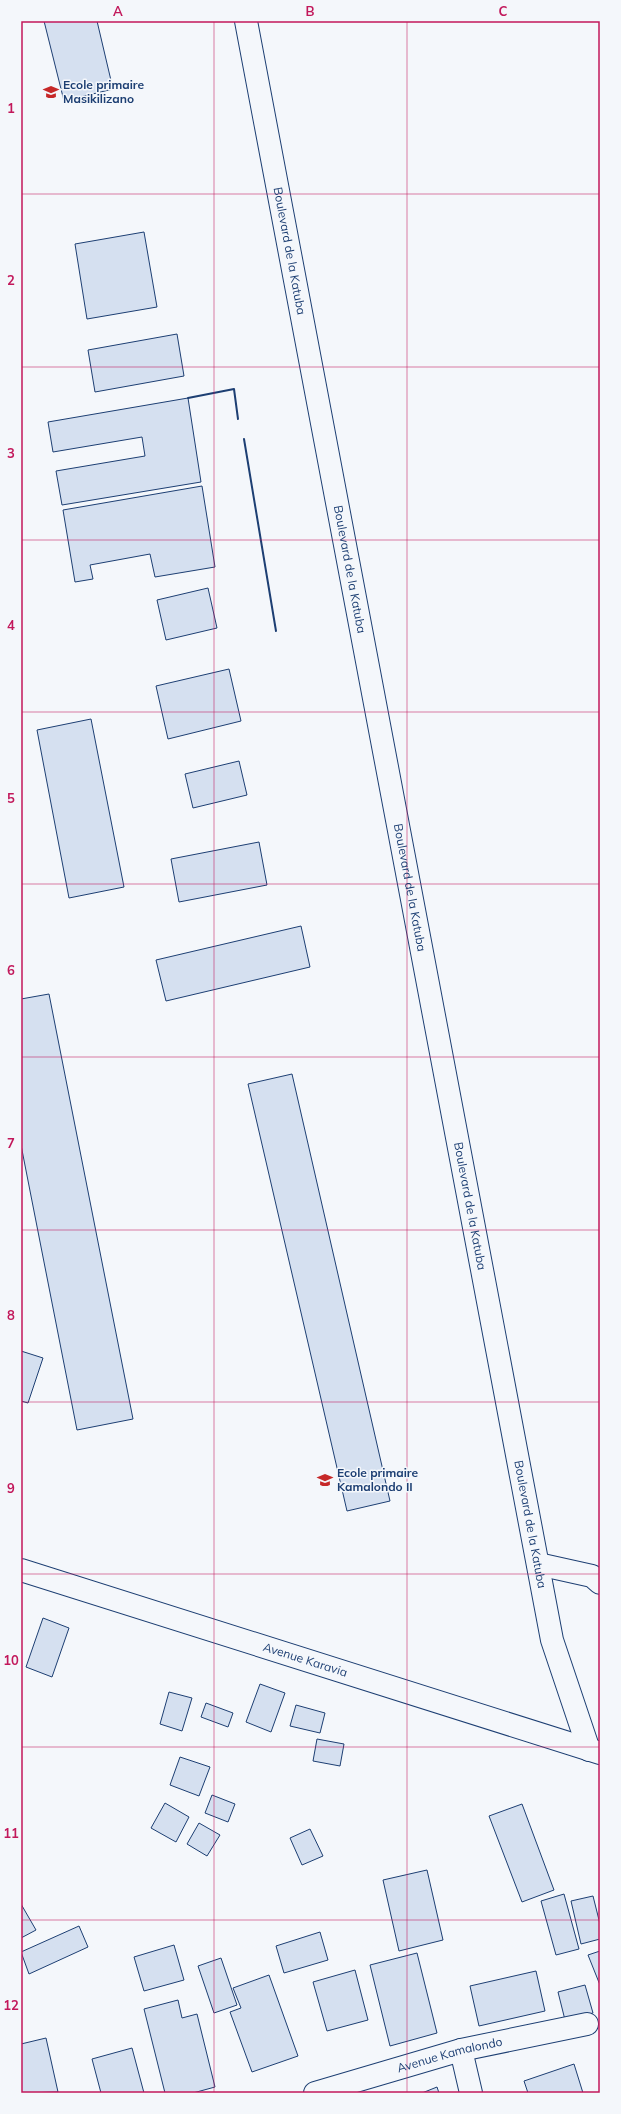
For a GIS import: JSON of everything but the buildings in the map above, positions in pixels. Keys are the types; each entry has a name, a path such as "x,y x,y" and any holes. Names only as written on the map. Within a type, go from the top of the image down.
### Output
{"street":[{"name":"Boulevard de la Katuba","path":"246,21 552,1640 595,1751"},
{"path":"538,1564 592,1576 600,1582"},
{"name":"Avenue Karavia","path":"21,1570 595,1751"},
{"name":"Avenue Kamalondo","path":"315,2093 461,2050 587,2024"},
{"path":"461,2050 471,2093"}],"wall":[{"path":"188,398 234,389 238,419"},
{"path":"244,439 276,631"}],"place":[{"name":"Ecole primaire Masikilizano","path":"51,92"},
{"name":"Ecole primaire Kamalondo II","path":"325,1480"}]}
